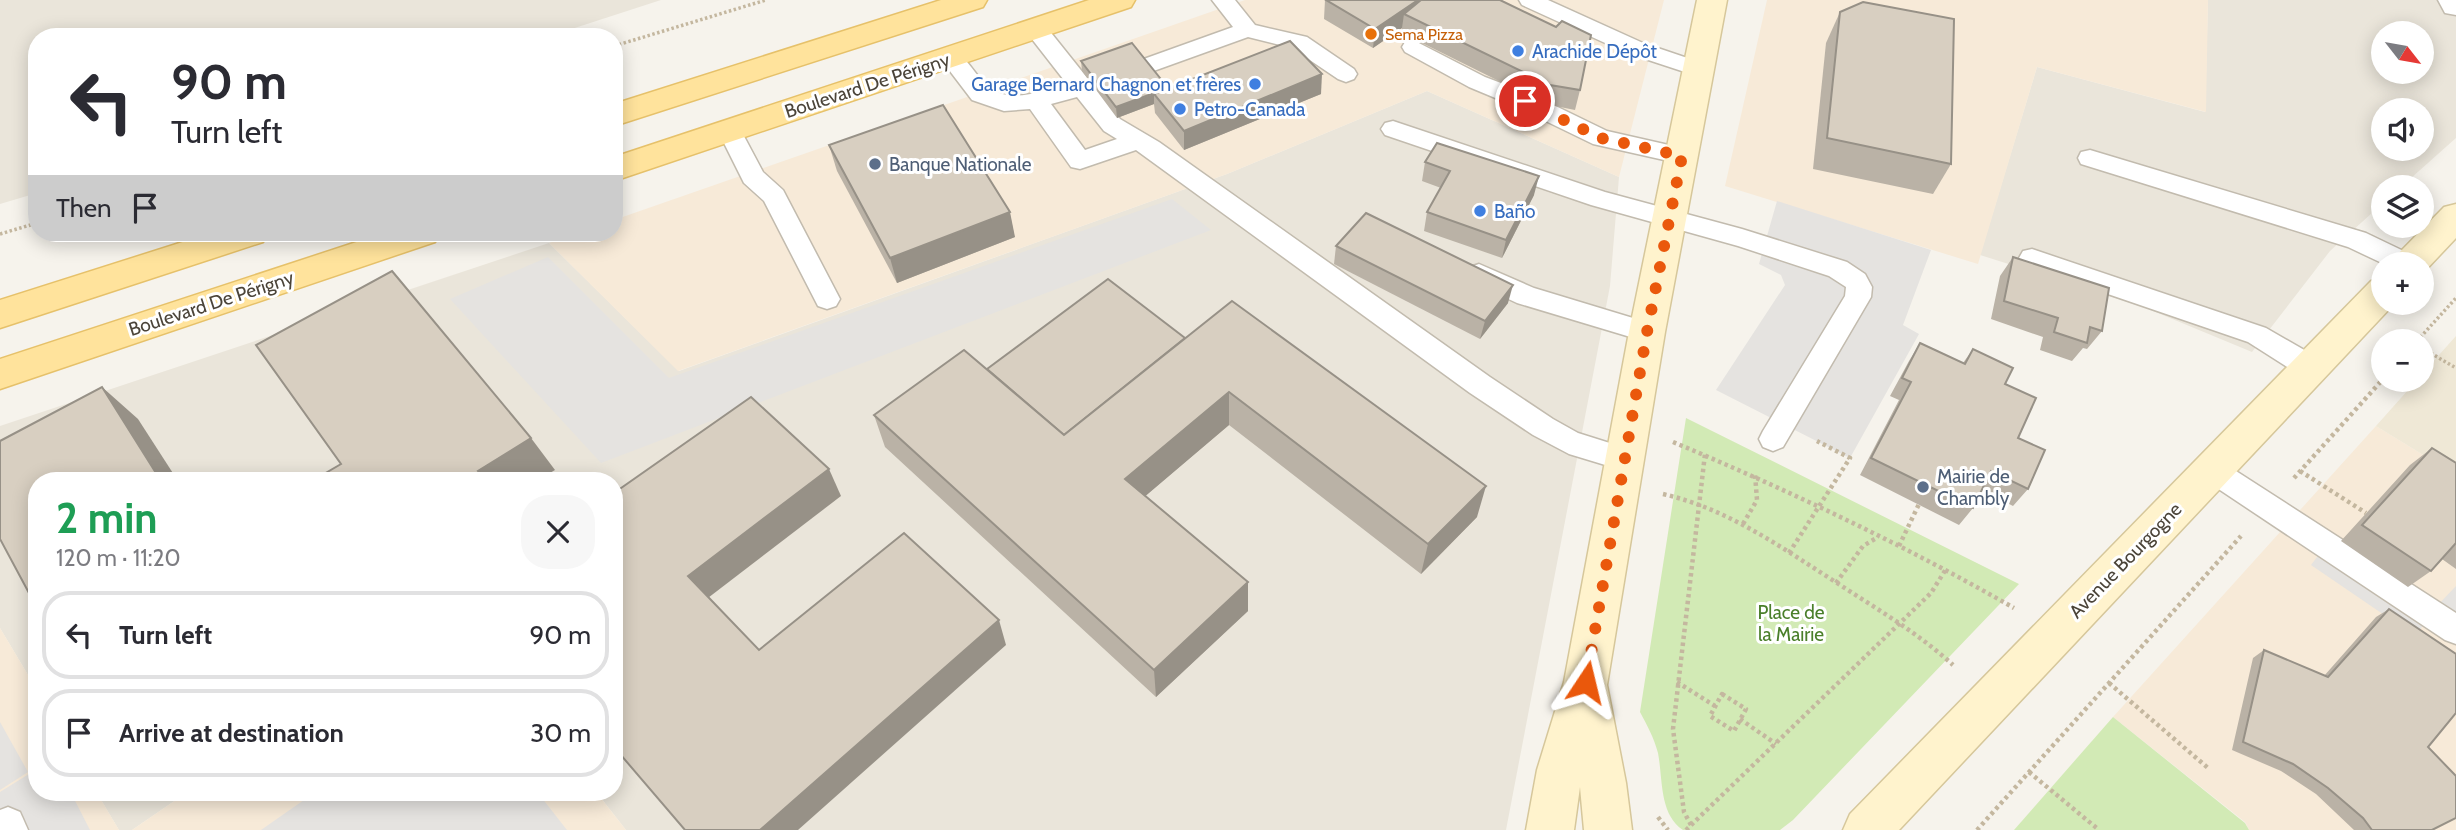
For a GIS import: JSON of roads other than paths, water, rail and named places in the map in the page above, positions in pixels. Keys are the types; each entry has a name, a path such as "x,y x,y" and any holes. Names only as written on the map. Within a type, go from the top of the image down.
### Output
{"main road":[{"path":"623,113 972,0"},
{"name":"Boulevard De Périgny","path":"623,166 1120,0"},
{"path":"0,314 223,242"},
{"name":"Boulevard De Périgny","path":"0,374 396,242"}],"street":[{"path":"1550,830 1560,770 1586,682 1647,332 1712,0"},
{"path":"2454,0 2456,6"},
{"path":"2420,252 2456,216"},
{"name":"Avenue Bourgogne","path":"1867,830 2371,305"},
{"path":"1586,682 1608,830"}],"lane":[{"path":"1223,0 1247,30"},
{"path":"1530,0 1634,48 1698,69"},
{"path":"1036,29 1112,125 1139,140 1480,385 1543,427 1569,442 1625,459"},
{"path":"951,58 980,95 1004,103 1037,102 1082,89 1247,30 1299,42 1346,74"},
{"path":"1413,47 1477,82 1525,101 1601,138 1682,156"},
{"path":"1037,102 1080,161 1139,140"},
{"path":"1393,129 1600,199 1742,238 1852,276 1859,287 1858,297 1773,439"},
{"path":"730,131 753,177 774,196 827,299"},
{"path":"2090,158 2357,240 2382,252"},
{"path":"2032,258 2257,335 2311,368"},
{"path":"1454,262 1526,296 1647,332"},
{"path":"2212,470 2456,630"},
{"path":"0,828 8,824 11,830"}],"place":[{"name":"Sema Pizza","path":"1371,34"},
{"name":"Arachide Dépôt","path":"1518,51"},
{"name":"Garage Bernard Chagnon et frères","path":"1255,84"},
{"name":"Petro-Canada","path":"1180,109"},
{"name":"Banque Nationale","path":"875,164"},
{"name":"Baño","path":"1480,211"},
{"name":"Mairie de Chambly","path":"1923,487"}],"park label":[{"name":"Place de la Mairie","path":"1791,623"}]}
